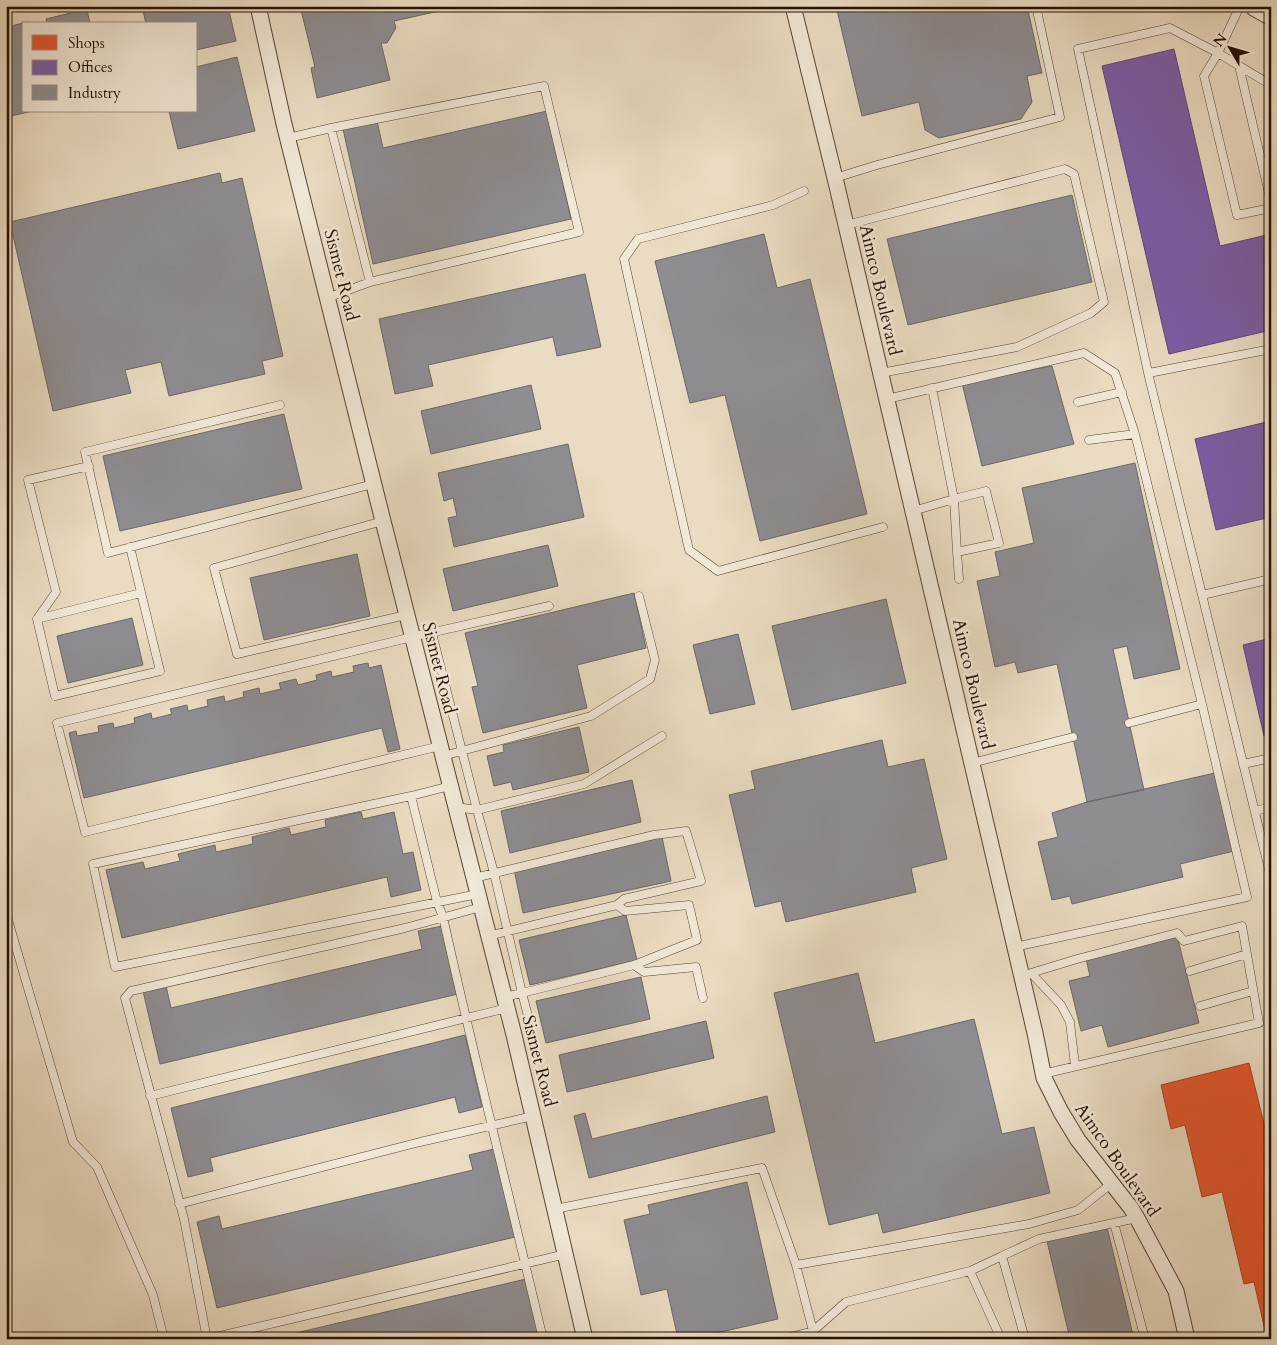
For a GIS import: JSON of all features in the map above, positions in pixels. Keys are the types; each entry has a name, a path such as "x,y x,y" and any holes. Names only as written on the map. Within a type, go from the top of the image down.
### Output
{"street":[{"name":"Sismet Road","path":"258,6 288,138 406,615 412,637 438,699 441,751 506,1002 586,1339"},
{"name":"Aimco Boulevard","path":"794,6 1014,947 1026,974 1043,1074 1060,1112 1078,1140 1137,1218 1176,1291 1187,1339"},
{"path":"1255,6 1271,15"}],"lane":[{"path":"835,178 877,165 1060,117 1036,6"},
{"path":"1240,6 1218,53 1204,76 1237,215 1271,208"},
{"path":"1271,85 1218,53 1170,28 1078,49 1149,374 1271,878"},
{"path":"1239,66 1271,202"},
{"path":"288,138 544,86 579,232 370,282 327,298"},
{"path":"331,128 370,282"},
{"path":"846,225 1065,169 1074,174 1104,302 1092,313 1017,347 881,374"},
{"path":"804,191 773,205 638,239 624,259 689,550 718,571 883,527"},
{"path":"1149,374 1271,349"},
{"path":"887,399 1084,353 1115,373 1135,434 1202,704 1247,897 1014,947"},
{"path":"932,388 954,499 959,579"},
{"path":"1078,402 1122,392"},
{"path":"280,405 85,452 108,553 374,484"},
{"path":"1089,440 1135,434"},
{"path":"88,466 28,480 56,592 37,619 55,696 160,671 130,547"},
{"path":"913,511 986,491 999,543 957,552"},
{"path":"383,521 214,568 237,654 406,615"},
{"path":"1202,595 1271,579"},
{"path":"37,619 141,593"},
{"path":"549,606 412,637 57,723 85,832 441,751 462,751 591,716 650,680 656,660 639,596"},
{"path":"432,633 438,699 462,751 494,873 528,1016"},
{"path":"1129,723 1202,704"},
{"path":"456,807 477,810 584,784 662,736"},
{"path":"972,763 1073,737"},
{"path":"1243,764 1271,758"},
{"path":"450,786 93,864 115,967 437,902 480,901"},
{"path":"411,796 437,902 443,917 465,1018 543,1339"},
{"path":"1255,811 1271,807"},
{"path":"474,878 654,835 686,831 700,882 624,899 617,905 488,936"},
{"path":"480,901 443,917 405,928 131,991 125,998 180,1204 207,1339 566,1254"},
{"path":"150,1096 465,1018 506,1002 522,993 634,965 697,940 689,905 625,911 617,905"},
{"path":"6,914 73,1142 97,1168 153,1296 164,1339"},
{"path":"1026,974 1177,933 1184,941 1242,926 1259,1023 1043,1074"},
{"path":"1190,971 1247,954"},
{"path":"634,965 644,972 696,967 703,998"},
{"path":"1026,974 1062,1005 1070,1022 1075,1066"},
{"path":"1200,1006 1253,992"},
{"path":"180,1204 533,1116"},
{"path":"555,1209 762,1168 796,1265 812,1331"},
{"path":"796,1265 1029,1224 1078,1210 1112,1183"},
{"path":"783,1339 812,1331 846,1302 970,1271 1039,1239 1137,1218"},
{"path":"1114,1223 1144,1339"},
{"path":"1002,1256 1024,1339"},
{"path":"970,1271 1001,1339"}],"building: Shops":[{"path":"1249,1063 1271,1152 1271,1339 1267,1339 1254,1282 1244,1284 1222,1192 1202,1197 1185,1125 1171,1129 1161,1085"}],"building: Offices":[{"path":"1174,49 1220,246 1271,234 1271,330 1169,354 1102,66"},
{"path":"1271,421 1271,517 1216,530 1195,439"},
{"path":"1271,638 1271,734 1264,736 1243,645"}],"building: Industry":[{"path":"142,6 228,6 236,41 198,50 198,22 146,22"},
{"path":"300,6 453,6 453,8 394,21 396,28 387,43 381,43 390,80 317,98 311,68 315,67"},
{"path":"836,6 1027,6 1042,73 1027,76 1032,102 1021,119 939,138 925,130 919,102 862,116"},
{"path":"87,9 90,22 47,22 46,19"},
{"path":"22,23 22,112 28,112 6,117 6,27"},
{"path":"237,57 255,131 178,149 169,112 198,112 198,67"},
{"path":"547,111 571,219 373,264 343,129 377,121 383,148"},
{"path":"220,173 222,183 242,178 283,356 262,361 265,374 169,396 161,362 125,370 131,393 53,411 10,222"},
{"path":"1072,195 1092,282 908,325 887,239"},
{"path":"764,234 777,288 810,279 867,514 760,541 725,395 690,403 655,261"},
{"path":"585,274 601,347 557,356 553,337 428,365 433,386 395,394 379,319"},
{"path":"1052,366 1074,444 982,466 962,383"},
{"path":"531,385 541,429 431,454 421,411"},
{"path":"284,414 302,489 120,531 103,456"},
{"path":"568,444 584,517 454,547 448,518 457,516 453,498 444,501 438,473"},
{"path":"1135,463 1180,669 1134,679 1127,646 1113,649 1144,790 1087,802 1057,664 1018,673 1015,662 995,667 977,581 1000,576 995,552 1034,543 1022,488"},
{"path":"548,545 558,586 453,611 443,569"},
{"path":"357,554 370,616 264,640 250,578"},
{"path":"634,593 646,648 577,665 587,708 483,733 472,687 478,686 465,633"},
{"path":"886,599 906,683 792,710 772,626"},
{"path":"132,618 143,665 68,683 57,636"},
{"path":"738,634 755,704 710,714 693,645"},
{"path":"368,663 369,668 381,665 400,749 388,752 382,728 84,798 69,733 76,731 77,736 99,732 98,726 113,723 114,728 135,723 134,718 151,713 152,719 172,714 170,709 187,705 188,711 208,706 207,700 224,696 225,702 244,697 243,692 259,688 260,694 281,689 279,683 296,679 298,685 317,680 316,675 331,671 332,677 354,672 353,666"},
{"path":"579,727 589,772 513,790 511,782 494,786 487,756 504,752 503,745"},
{"path":"882,740 888,767 924,759 947,859 911,868 916,892 786,922 781,901 755,907 729,795 755,789 751,771"},
{"path":"1215,773 1234,851 1180,864 1183,877 1072,904 1070,896 1052,900 1038,842 1058,837 1052,813 1087,802"},
{"path":"632,780 641,822 510,853 501,811"},
{"path":"361,812 363,819 394,812 403,854 413,852 421,890 391,897 387,877 122,938 106,870 143,862 145,869 180,861 178,854 215,845 216,852 253,844 252,837 289,828 291,835 326,827 325,820"},
{"path":"662,837 671,881 523,913 514,869"},
{"path":"626,915 637,960 530,985 519,940"},
{"path":"442,926 458,994 160,1064 143,991 166,986 171,1008 422,949 418,931"},
{"path":"1177,936 1199,1023 1108,1047 1102,1025 1081,1031 1069,981 1090,976 1086,959"},
{"path":"858,973 875,1043 974,1019 1002,1134 1034,1127 1050,1193 883,1233 878,1213 829,1225 774,993"},
{"path":"641,977 650,1019 546,1043 536,1001"},
{"path":"706,1021 714,1058 567,1092 559,1055"},
{"path":"465,1035 482,1107 459,1113 455,1097 210,1158 213,1171 188,1177 171,1108"},
{"path":"767,1096 775,1132 589,1178 574,1116 585,1113 592,1139"},
{"path":"494,1149 515,1237 217,1308 197,1222 219,1216 222,1229 473,1170 469,1155"},
{"path":"747,1182 778,1319 690,1339 678,1339 667,1289 641,1295 624,1220 650,1214 648,1205"},
{"path":"1107,1227 1134,1339 1070,1339 1047,1241"},
{"path":"526,1279 539,1339 513,1339 513,1336 502,1339 270,1339"}]}
